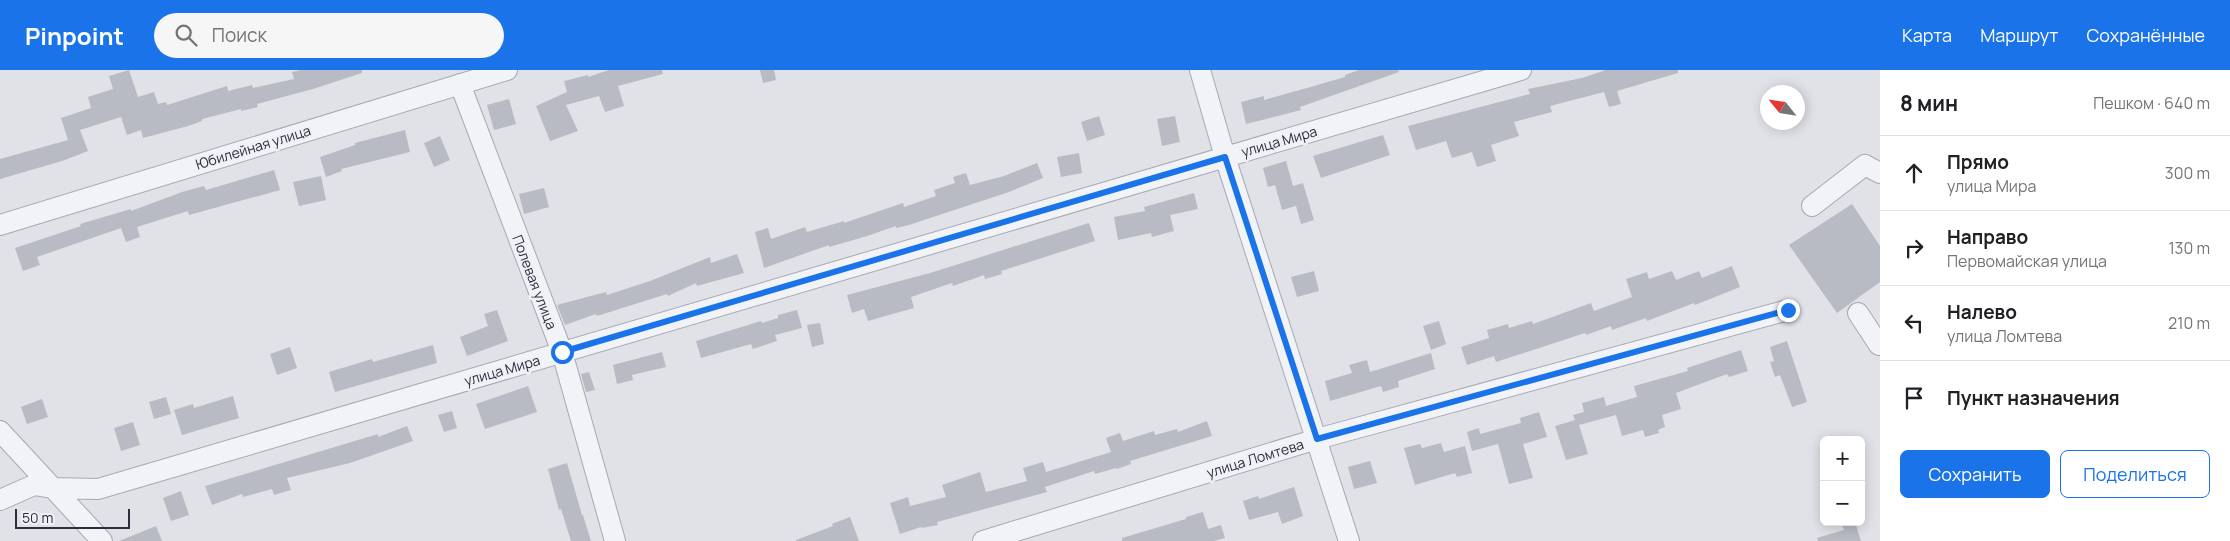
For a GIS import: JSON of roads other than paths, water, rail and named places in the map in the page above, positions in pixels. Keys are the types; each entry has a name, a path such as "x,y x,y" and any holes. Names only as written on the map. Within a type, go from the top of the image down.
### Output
{"street":[{"name":"Юбилейная улица","path":"0,225 507,70"},
{"path":"1200,70 1225,157 1317,439 1348,541"},
{"name":"улица Мира","path":"0,500 34,485 52,488 98,489 1522,70"},
{"name":"Полевая улица","path":"460,84 562,352 615,541"},
{"path":"1812,206 1864,165 1880,173"},
{"name":"улица Ломтева","path":"983,541 1317,439 1788,310"},
{"path":"1858,313 1880,345"},
{"path":"0,431 102,541"}]}
